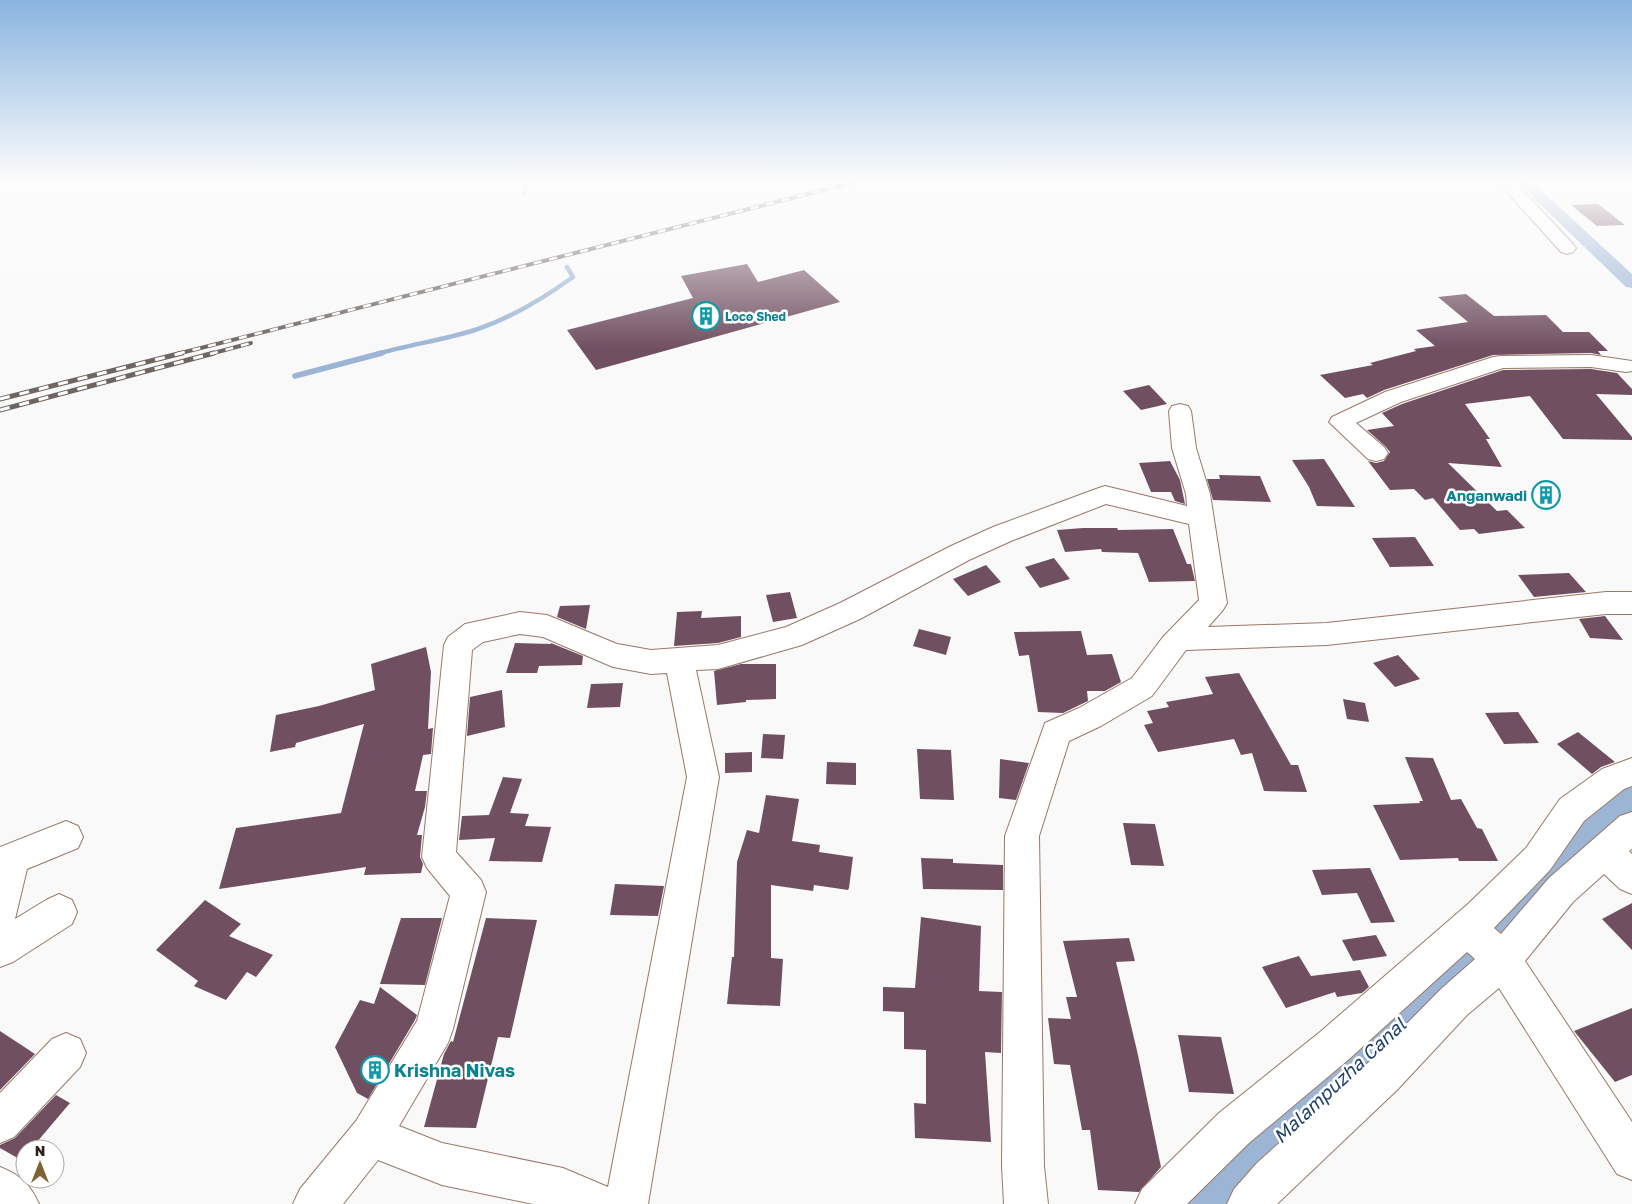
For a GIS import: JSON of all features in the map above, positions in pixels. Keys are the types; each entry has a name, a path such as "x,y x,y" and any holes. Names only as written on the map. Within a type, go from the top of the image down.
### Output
{"street":[{"path":"1557,237 1567,248"},
{"path":"1376,453 1340,422 1393,397 1501,362 1591,361 1630,372"},
{"path":"1026,1204 1023,1166 1022,836 1056,732 1090,717 1142,687 1180,639 1213,603 1198,494 1184,448 1180,411"},
{"path":"315,1204 371,1136 434,1029 469,892 440,857 458,645 475,632 520,623 547,626 613,655 651,662 718,657 792,637 850,611 960,553 1002,534 1105,495 1201,518"},
{"path":"1180,639 1327,634 1606,604 1632,603"},
{"path":"626,1204 703,777 679,660"},
{"path":"1157,1204 1234,1128 1334,1046 1481,916 1538,859 1572,810 1613,780 1632,772"},
{"path":"1249,1204 1272,1178 1383,1076 1454,1002 1504,960 1561,890 1619,864 1632,827"},
{"path":"0,912 6,861 66,837"},
{"path":"0,949 58,912"},
{"path":"1467,927 1504,960 1632,1159"},
{"path":"0,1123 66,1053"},
{"path":"371,1136 442,1164 563,1189 596,1204"},
{"path":"0,1188 17,1204"}],"building":[{"name":"Loco Shed","path":"747,264 758,282 804,270 840,302 596,370 567,330 693,298 681,276"},
{"path":"1466,294 1494,316 1546,315 1563,332 1589,332 1608,351 1598,351 1601,355 1591,353 1493,355 1384,390 1367,398 1363,394 1345,398 1320,375 1373,365 1370,363 1416,351 1414,349 1435,346 1416,330 1468,322 1438,297"},
{"path":"1591,369 1617,373 1632,389 1632,395 1596,394 1632,437 1632,440 1563,439 1530,396 1465,404 1490,439 1486,439 1502,467 1448,463 1497,511 1507,510 1525,528 1479,534 1474,529 1460,530 1433,498 1425,500 1414,489 1390,490 1368,461 1376,463 1384,461 1390,452 1367,430 1394,426 1382,413 1402,404 1503,370"},
{"path":"1149,385 1167,404 1141,410 1123,391"},
{"path":"1324,459 1355,507 1317,506 1309,487 1292,460"},
{"path":"1170,461 1180,480 1185,504 1175,501 1171,492 1151,492 1139,463"},
{"path":"1219,475 1260,476 1271,502 1213,500 1207,479 1220,479"},
{"path":"1117,528 1118,530 1173,529 1187,564 1191,564 1195,581 1149,582 1138,553 1102,552 1101,549 1065,552 1057,530"},
{"path":"1415,537 1434,566 1390,567 1372,538"},
{"path":"1054,558 1070,579 1040,588 1025,567"},
{"path":"986,565 1001,582 968,596 953,579"},
{"path":"1569,573 1586,592 1534,597 1518,575"},
{"path":"790,592 797,618 773,622 766,595"},
{"path":"590,605 586,629 557,617 560,606"},
{"path":"702,611 701,618 741,616 741,637 718,643 674,646 677,612"},
{"path":"1605,616 1623,640 1590,638 1579,619"},
{"path":"919,629 951,637 946,655 913,646"},
{"path":"1081,631 1087,655 1112,654 1121,682 1105,691 1087,691 1088,701 1063,713 1038,712 1029,655 1019,656 1014,632"},
{"path":"515,643 551,643 583,656 582,665 539,666 537,673 506,673"},
{"path":"426,647 431,672 428,729 433,728 431,754 423,755 415,791 427,791 425,807 417,835 422,835 420,857 423,864 421,873 364,875 366,867 219,889 236,828 341,813 364,724 296,743 295,747 270,752 276,715 319,706 375,690 371,664"},
{"path":"1398,655 1420,679 1395,687 1373,663"},
{"path":"741,664 776,664 776,699 746,700 746,702 717,705 714,671"},
{"path":"1239,673 1291,765 1298,765 1307,792 1264,791 1252,753 1241,755 1234,739 1158,752 1144,725 1153,723 1147,711 1169,707 1166,702 1213,694 1205,677"},
{"path":"623,683 620,707 587,708 591,684"},
{"path":"502,690 505,727 467,736 470,697"},
{"path":"1343,699 1365,703 1369,722 1347,719"},
{"path":"1518,712 1539,743 1504,744 1485,713"},
{"path":"1578,732 1615,762 1601,767 1592,774 1557,744"},
{"path":"763,734 785,735 783,759 761,758"},
{"path":"917,749 951,750 954,800 920,799"},
{"path":"752,752 752,772 725,773 725,753"},
{"path":"1405,757 1433,758 1451,800 1461,799 1477,828 1482,829 1498,861 1459,861 1458,858 1400,860 1373,805 1420,803 1419,801 1423,801"},
{"path":"1000,759 1029,763 1016,800 999,798"},
{"path":"827,762 856,763 856,785 826,784"},
{"path":"503,777 522,779 510,813 529,814 525,826 551,827 542,862 489,861 495,838 459,840 462,816 489,815"},
{"path":"766,795 799,799 792,841 820,845 819,852 853,857 849,888 848,890 814,885 813,891 771,885 771,958 783,959 780,1006 727,1004 732,957 734,957 737,862 747,830 759,833"},
{"path":"1123,823 1155,824 1164,866 1131,865"},
{"path":"921,858 953,859 953,863 1003,865 1003,890 923,889"},
{"path":"1370,868 1395,922 1371,923 1357,893 1322,895 1312,870"},
{"path":"615,884 664,886 658,916 610,915"},
{"path":"205,900 241,924 229,936 273,955 256,977 247,972 226,1000 194,986 198,981 156,950"},
{"path":"1632,903 1632,950 1602,919"},
{"path":"921,917 981,926 979,991 1002,992 1001,1053 985,1052 991,1142 915,1138 914,1103 926,1104 926,1050 904,1049 904,1012 883,1011 883,987 915,988"},
{"path":"401,918 442,918 425,985 380,984"},
{"path":"486,918 537,920 510,1038 498,1037 476,1128 424,1127 444,1054 451,1041 453,1042"},
{"path":"1376,935 1387,956 1353,961 1342,940"},
{"path":"1129,938 1135,961 1116,962 1138,1055 1161,1167 1139,1192 1098,1190 1090,1130 1082,1130 1070,1065 1054,1064 1048,1018 1071,1019 1066,997 1077,997 1063,941"},
{"path":"1299,956 1311,976 1360,970 1369,987 1362,993 1337,997 1335,992 1286,1008 1262,967"},
{"name":"Krishna Nivas","path":"380,987 417,1015 368,1099 357,1093 335,1047 360,1000 374,1004"},
{"path":"1632,1008 1632,1075 1615,1082 1574,1031"},
{"path":"0,1031 35,1054 0,1090"},
{"path":"1178,1035 1221,1037 1234,1094 1189,1092"},
{"path":"56,1095 70,1103 39,1139 15,1139 15,1157 0,1148 0,1145 15,1138"}],"waterway":[{"name":"Malampuzha Canal","path":"1583,237 1632,283"},
{"path":"377,354 466,333 504,319 539,300 573,277 567,267"},
{"path":"295,376 382,353"},
{"name":"Malampuzha Canal","path":"1495,927 1576,842 1594,826 1632,799"},
{"name":"Malampuzha Canal","path":"1206,1204 1400,1024 1470,953"}],"railway":[{"path":"177,354 638,237"},
{"path":"210,354 251,343"},
{"path":"0,399 182,353"},
{"path":"0,410 214,353"}],"place":[{"name":"Loco Shed","path":"706,316"},
{"name":"Anganwadi","path":"1546,495"},
{"name":"Krishna Nivas","path":"375,1070"}]}
